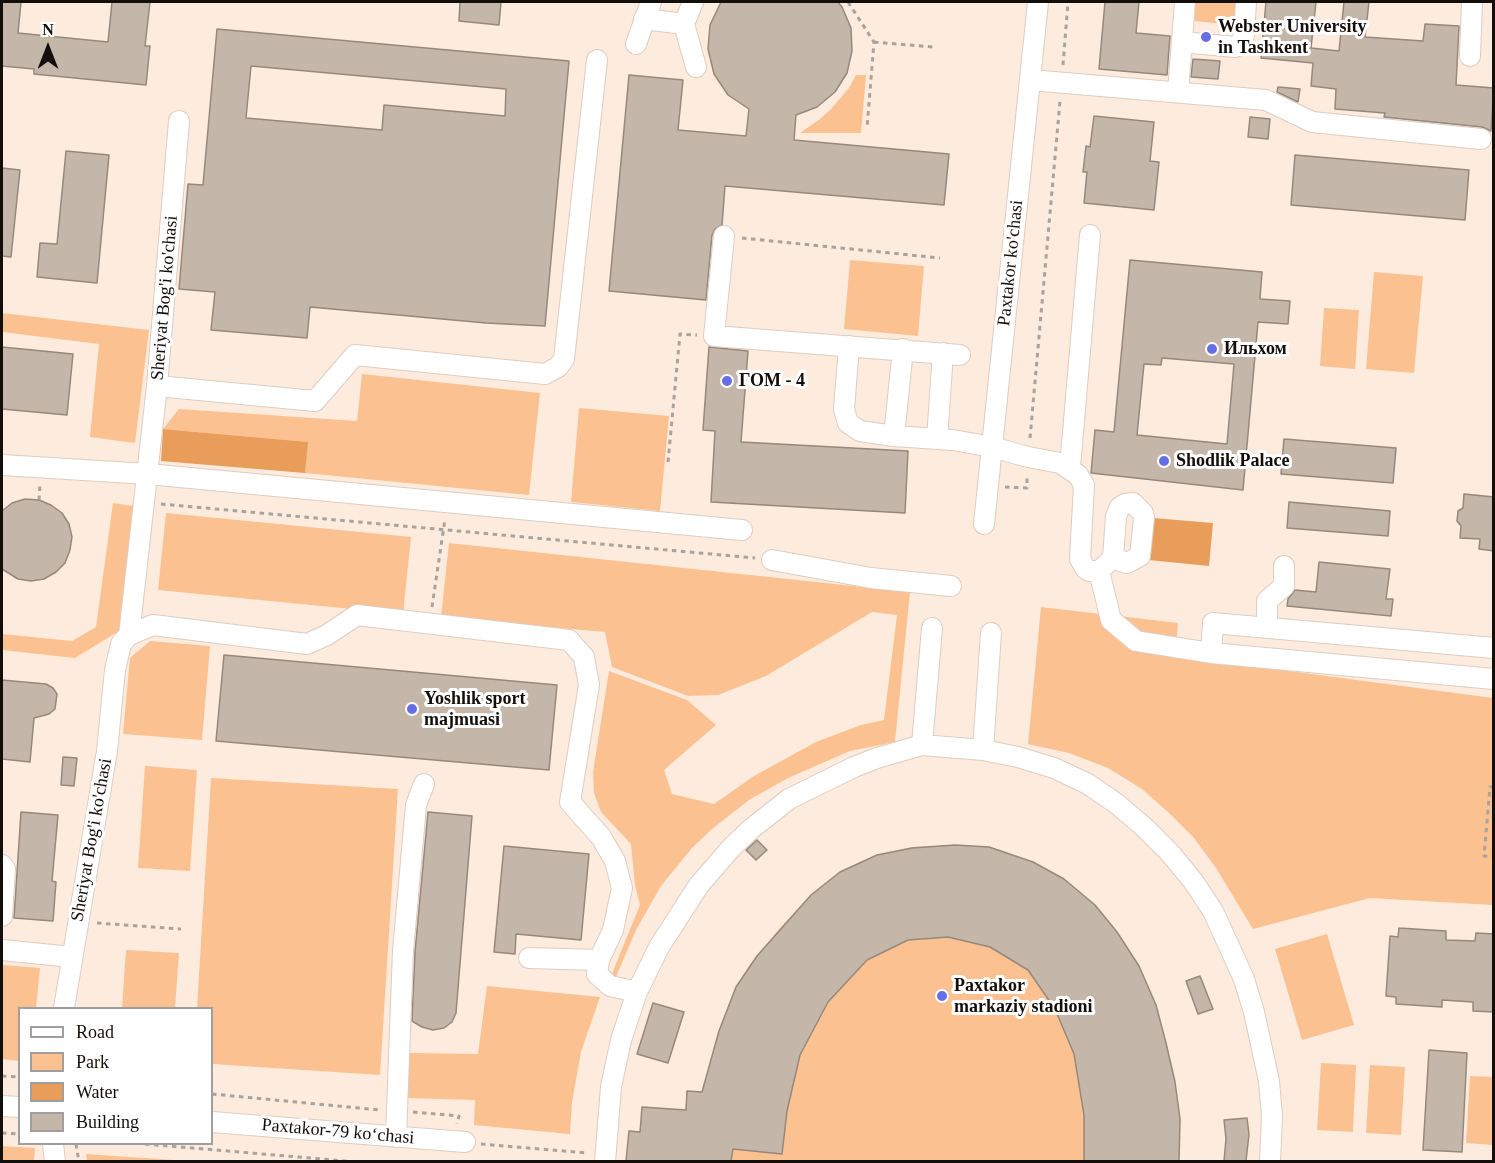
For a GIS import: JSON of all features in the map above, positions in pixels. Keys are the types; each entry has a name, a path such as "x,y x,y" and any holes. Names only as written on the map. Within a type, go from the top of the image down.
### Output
{"street":[{"path":"693,2 684,24 696,67"},
{"name":"Paxtakor ko'chasi","path":"984,524 1038,2"},
{"path":"1178,92 1185,2"},
{"path":"1182,42 1235,47 1242,43 1246,2"},
{"path":"1470,56 1472,2"},
{"path":"636,44 648,10 684,24"},
{"path":"157,386 315,402 355,355 545,374 558,367 564,359 597,60"},
{"path":"1029,80 1266,100 1312,122 1481,139"},
{"name":"Sheriyat Bog'i ko'chasi","path":"64,1007 107,751 115,670 121,644 129,635 157,386 179,121"},
{"path":"1070,467 1090,235"},
{"path":"724,236 714,336 952,354 937,439"},
{"path":"849,346 844,409 848,423 860,431 992,447 1060,463 1070,467 1078,475 1084,485 1080,559 1089,571 1106,565 1111,620 1136,641 1211,653 1494,679"},
{"path":"894,436 903,349"},
{"path":"2,465 148,474 742,530"},
{"path":"772,560 871,578 951,586"},
{"path":"1267,627 1268,601 1284,586 1284,566"},
{"path":"129,635 153,625 307,644 327,635 357,615 568,640 584,657 589,685 570,802 601,837 615,861 621,888 613,930 599,960 597,974 610,986 637,992"},
{"path":"1211,653 1213,623 1494,648"},
{"path":"922,745 932,628"},
{"path":"983,750 991,633"},
{"path":"605,1158 611,1087 621,1040 637,992 659,947 684,906 715,866 750,829 789,799 831,777 876,758 922,745 983,750 1045,765 1088,784 1118,804 1144,826 1170,853 1193,881 1213,911 1244,979 1254,1012 1269,1081 1272,1116 1270,1161"},
{"path":"396,1137 403,951 416,804 424,784"},
{"path":"2,865 5,869 2,916"},
{"path":"2,950 72,957"},
{"path":"529,958 599,960"},
{"path":"2,1106 18,1107"},
{"name":"Paxtakor-79 ko‘chasi","path":"213,1122 465,1142"},
{"path":"53,1145 55,1161"}],"path":[{"path":"848,2 874,42 867,128"},
{"path":"988,486 1027,488 1068,2"},
{"path":"874,42 933,47"},
{"path":"724,236 940,258"},
{"path":"668,462 680,334 714,336"},
{"path":"144,502 772,560"},
{"path":"430,624 447,502"},
{"path":"1494,787 1490,787 1484,856 1494,857"},
{"path":"77,921 181,929"},
{"path":"2,1076 18,1077"},
{"path":"213,1094 459,1116"},
{"path":"2,1133 18,1134"},
{"path":"465,1142 605,1158"},
{"path":"76,1145 79,1161"},
{"path":"169,1145 357,1161"}],"shaded area":[{"path":"2,2 1493,2 1493,1161 2,1162"}],"green space":[{"path":"1195,2 1238,2 1236,25 1193,21"},
{"path":"856,75 866,75 861,133 800,133 831,109 849,88"},
{"path":"850,260 924,266 918,336 844,329"},
{"path":"1374,272 1423,276 1414,373 1366,369"},
{"path":"1324,308 1359,310 1355,369 1320,366"},
{"path":"2,313 149,330 135,443 90,437 99,344 2,332"},
{"path":"362,374 540,393 529,495 305,473 307,442 163,429 179,409 357,421"},
{"path":"579,408 669,416 660,511 571,502"},
{"path":"113,503 140,507 124,628 75,658 2,650 2,634 72,641 96,627"},
{"path":"166,513 411,537 403,614 158,590"},
{"path":"449,543 910,592 895,742 850,751 788,778 749,800 712,829 692,848 661,886 636,930 615,979 611,976 640,905 635,885 631,844 601,812 594,793 593,772 609,671 687,700 716,725 664,770 672,794 714,804 754,776 816,742 861,725 884,720 897,615 872,612 766,676 718,695 688,696 612,667 605,632 441,617"},
{"path":"1041,607 1178,623 1175,656 1493,698 1493,905 1370,898 1253,929 1216,868 1194,838 1142,789 1108,768 1069,753 1028,744"},
{"path":"150,641 210,646 202,740 123,734 130,658"},
{"path":"145,766 197,770 190,871 138,868"},
{"path":"211,778 398,789 380,1075 213,1064 213,1007 197,1007"},
{"name":"Paxtakor markaziy stadioni","path":"955,845 1033,862 1064,879 1095,905 1117,932 1139,966 1156,1005 1175,1082 1180,1119 1179,1161 681,1162 687,1091 702,1092 719,1031 736,987 779,929 811,895 840,872 877,855 912,847"},
{"path":"1327,934 1354,1025 1302,1040 1275,949"},
{"path":"126,950 179,953 175,1007 122,1007"},
{"path":"2,965 40,968 36,1007 18,1007 18,1061 2,1059"},
{"path":"487,986 600,997 581,1052 572,1102 570,1134 474,1125 475,1100 403,1098 408,1053 478,1054"},
{"path":"1321,1063 1356,1065 1353,1132 1317,1130"},
{"path":"1370,1065 1405,1067 1401,1135 1366,1133"},
{"path":"1470,1076 1493,1077 1493,1145 1466,1143"},
{"path":"2,1146 35,1148 34,1161 2,1161"},
{"path":"86,1154 187,1161 87,1161"}],"water":[{"path":"163,429 308,442 305,473 161,461"},
{"path":"1153,518 1213,523 1209,566 1149,560"}],"building":[{"path":"2,2 21,2 18,33 108,42 112,2 150,2 145,46 150,46 146,85 34,74 34,69 2,66"},
{"path":"460,2 501,2 499,25 459,21"},
{"path":"721,2 838,2 851,28 852,51 847,73 835,92 817,107 796,115 794,140 949,154 944,205 725,186 722,225 715,229 712,235 706,300 609,291 629,75 683,80 678,130 746,136 749,109 728,95 714,74 708,49 710,25"},
{"path":"1105,2 1139,2 1136,33 1170,36 1167,75 1099,69"},
{"path":"1266,2 1316,2 1311,48 1339,51 1344,2 1369,2 1365,37 1423,41 1425,24 1459,26 1456,85 1494,88 1491,131 1482,127 1384,117 1385,113 1335,109 1336,89 1311,86 1313,63 1261,58"},
{"path":"217,29 569,61 545,326 310,307 307,338 211,330 215,292 179,289 188,184 203,185","holes":["251,66 506,89 505,116 384,105 382,130 246,118"]},
{"path":"1193,59 1220,61 1218,79 1191,77"},
{"path":"1278,87 1300,89 1298,102 1277,92"},
{"path":"1094,116 1154,122 1150,161 1159,162 1154,210 1084,203 1087,172 1083,172 1086,146 1090,147"},
{"path":"1250,117 1270,119 1268,139 1248,137"},
{"path":"66,151 109,155 97,283 37,277 40,243 57,244"},
{"path":"1295,155 1469,170 1465,220 1291,205"},
{"path":"2,168 20,170 11,257 2,256"},
{"path":"1130,260 1262,272 1260,299 1290,301 1288,324 1258,322 1243,490 1091,473 1095,430 1114,432","holes":["1162,358 1234,364 1227,444 1137,435 1144,364 1161,365"]},
{"path":"2,347 73,354 67,415 2,409"},
{"path":"709,347 748,351 741,442 908,451 905,513 711,502 715,431 703,430"},
{"path":"1284,439 1396,448 1393,483 1281,474"},
{"path":"1464,494 1494,497 1494,551 1479,549 1480,539 1460,538 1461,526 1457,521 1458,511 1463,508"},
{"path":"25,499 39,500 51,505 62,513 69,524 72,537 65,563 44,579 31,581 18,579 2,569 2,511 12,503"},
{"path":"1289,502 1390,511 1388,536 1287,528"},
{"path":"1319,562 1390,569 1386,599 1393,599 1391,616 1287,606 1288,599 1295,590 1316,592"},
{"path":"224,655 557,685 549,770 216,741"},
{"path":"2,680 46,684 57,694 55,709 49,714 34,718 30,762 2,759"},
{"path":"63,757 77,758 74,786 61,785"},
{"path":"21,812 58,815 52,881 56,882 53,921 14,918"},
{"path":"428,812 472,816 456,1013 452,1022 444,1028 433,1030 412,1021 415,952"},
{"path":"757,840 767,850 756,860 746,850"},
{"path":"955,845 989,847 1033,862 1064,879 1095,905 1117,932 1139,966 1156,1005 1175,1082 1180,1119 1179,1161 1084,1161 1084,1115 1074,1054 1055,1009 1028,970 990,947 948,937 908,940 867,960 828,1002 800,1055 787,1111 782,1154 733,1149 731,1161 626,1161 629,1131 640,1132 642,1107 686,1110 687,1091 702,1092 719,1031 736,987 757,956 811,895 840,872 877,855 912,848"},
{"path":"504,846 589,854 581,940 516,934 515,954 494,952"},
{"path":"1399,928 1446,931 1446,940 1475,941 1476,933 1494,934 1494,1012 1473,1011 1473,1002 1442,1000 1442,1007 1396,1004 1396,997 1386,996 1390,936 1398,937"},
{"path":"1200,976 1213,1009 1198,1014 1186,981"},
{"path":"653,1003 684,1012 668,1063 637,1054"},
{"path":"1429,1050 1467,1053 1462,1152 1423,1150"},
{"path":"1247,1118 1249,1134 1246,1161 1224,1161 1226,1139 1224,1120"}],"place":[{"name":"Webster University in Tashkent","path":"1206,37"},
{"name":"Ильхом","path":"1212,349"},
{"name":"ГОМ - 4","path":"727,381"},
{"name":"Shodlik Palace","path":"1164,461"},
{"name":"Yoshlik sport majmuasi","path":"412,709"},
{"name":"Paxtakor markaziy stadioni","path":"942,996"}]}
